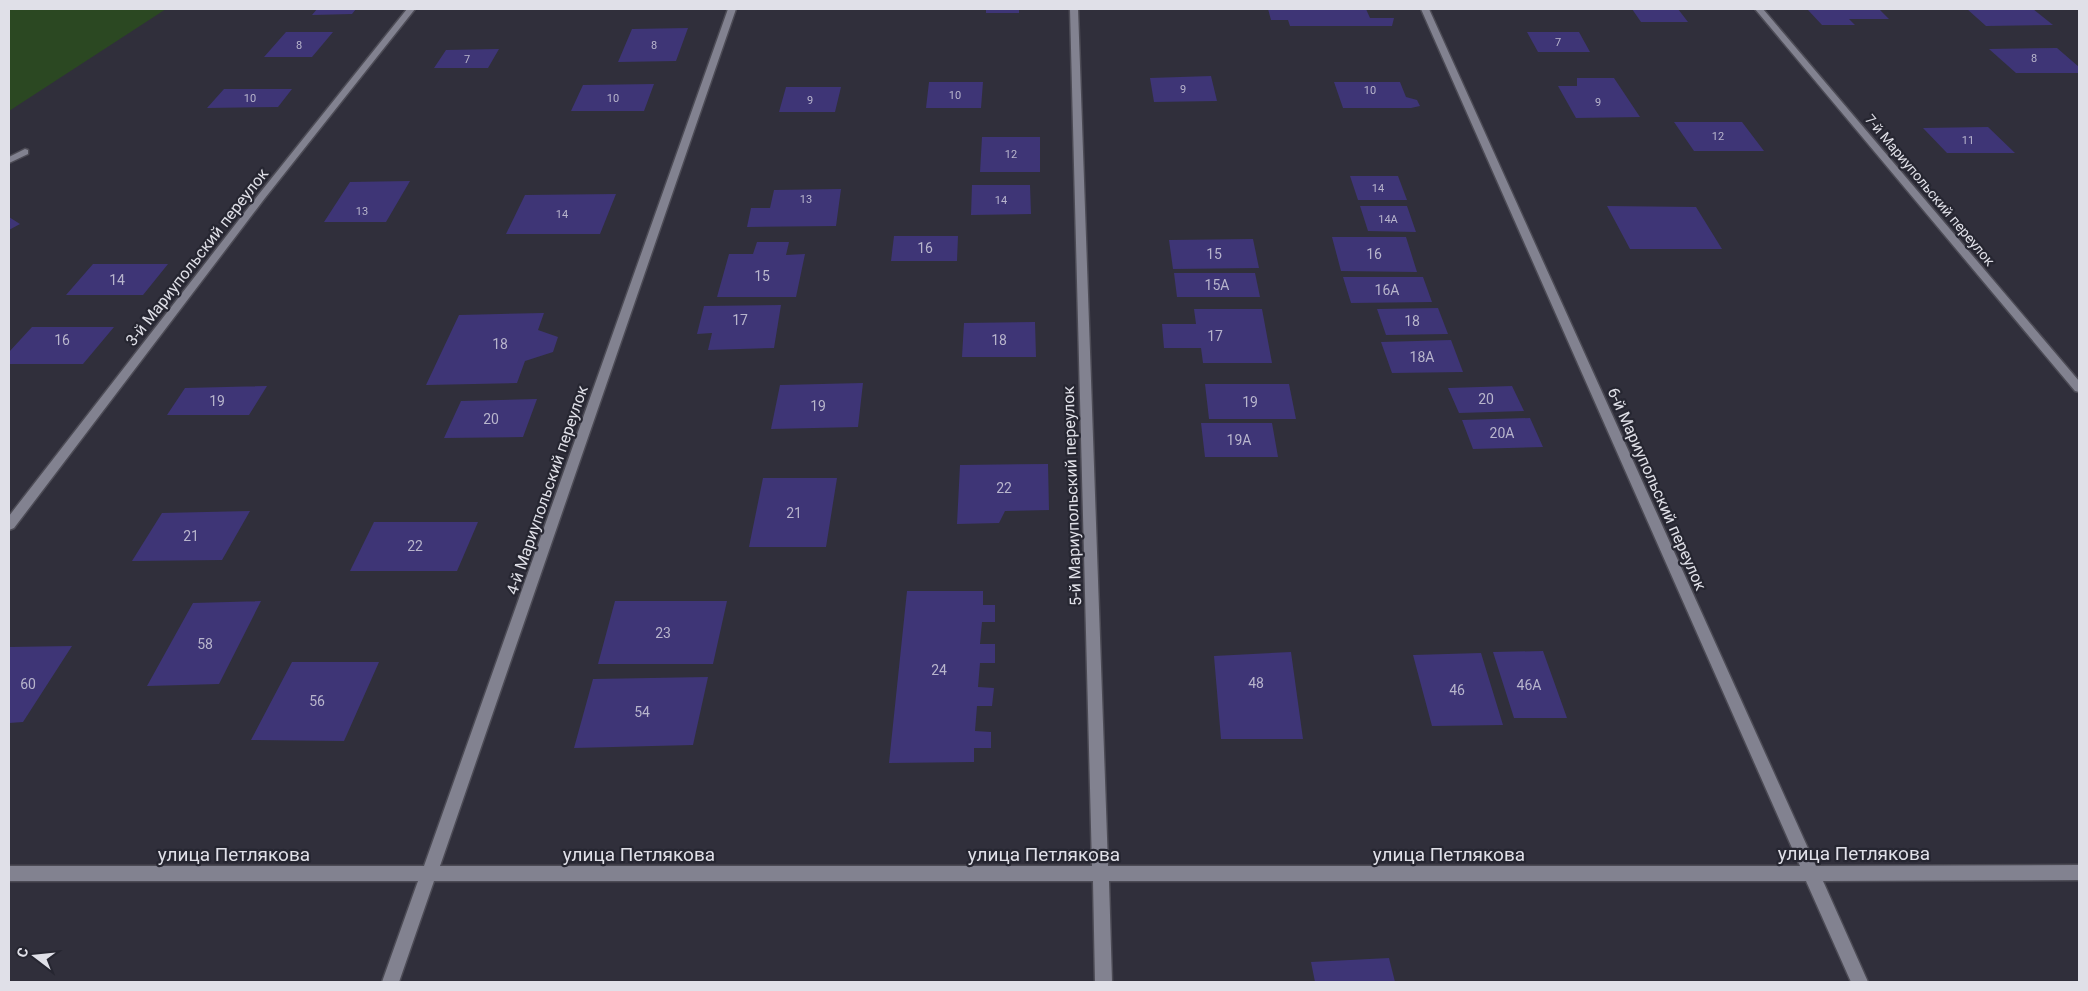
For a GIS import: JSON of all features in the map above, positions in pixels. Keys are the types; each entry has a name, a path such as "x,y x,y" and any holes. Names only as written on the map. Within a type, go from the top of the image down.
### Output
{"street":[{"name":"3-й Мариупольский переулок","path":"9,524 262,196 411,9"},
{"name":"4-й Мариупольский переулок","path":"391,982 732,9"},
{"name":"5-й Мариупольский переулок","path":"1074,9 1104,982"},
{"name":"6-й Мариупольский переулок","path":"1425,9 1860,982"},
{"name":"7-й Мариупольский переулок","path":"1759,9 2079,388"},
{"path":"9,160 25,152"},
{"name":"улица Петлякова","path":"9,874 2079,873"}],"green space":[{"path":"9,9 166,9 9,111"}],"building":[{"path":"317,9 356,9 352,14 312,15"},
{"path":"986,9 1019,9 1019,13 986,13"},
{"path":"1268,9 1366,9 1370,18 1394,18 1392,26 1290,26 1288,20 1271,20"},
{"path":"1632,9 1678,9 1688,22 1641,22"},
{"path":"1879,9 1889,19 1849,19 1855,25 1822,25 1808,10"},
{"path":"1967,9 2033,9 2053,25 1986,26"},
{"path":"688,28 676,61 618,62 632,29"},
{"path":"286,32 333,32 312,57 264,57"},
{"path":"1527,32 1579,32 1590,52 1538,52"},
{"path":"2057,48 2079,67 2079,73 2016,73 1989,49"},
{"path":"499,49 488,68 434,68 446,50"},
{"path":"1211,76 1217,101 1154,102 1150,78"},
{"path":"1577,78 1614,78 1640,117 1576,118 1558,86 1577,86"},
{"path":"929,82 983,82 981,108 926,108"},
{"path":"1334,82 1400,82 1406,97 1417,100 1420,106 1411,108 1343,108"},
{"path":"654,84 644,111 571,111 583,85"},
{"path":"786,87 841,87 835,112 779,112"},
{"path":"224,89 292,89 278,107 207,108"},
{"path":"1674,122 1742,122 1764,151 1694,151"},
{"path":"1988,127 2015,153 1947,153 1923,128"},
{"path":"982,137 1040,137 1040,172 980,172"},
{"path":"1350,176 1398,176 1407,200 1358,200"},
{"path":"410,181 386,222 324,222 350,182"},
{"path":"972,185 1030,185 1031,214 971,215"},
{"path":"841,189 836,226 747,227 751,208 770,208 774,190"},
{"path":"616,194 600,234 506,234 525,195"},
{"path":"1360,206 1407,206 1416,232 1368,231"},
{"path":"1607,206 1696,207 1722,249 1630,249"},
{"path":"9,217 20,224 9,230"},
{"path":"894,236 958,236 957,261 891,261"},
{"path":"1332,237 1406,237 1417,272 1341,271"},
{"path":"1253,239 1259,268 1173,269 1169,240"},
{"path":"757,242 789,242 786,255 805,254 796,297 717,297 729,254 753,254"},
{"path":"93,264 168,264 143,295 66,295"},
{"path":"1174,273 1255,273 1260,297 1177,297"},
{"path":"1343,277 1423,277 1432,302 1351,303"},
{"path":"781,305 774,348 708,350 712,333 697,334 704,306"},
{"path":"1438,308 1448,334 1386,335 1377,309"},
{"path":"1194,309 1262,309 1272,363 1203,363 1201,348 1164,348 1162,324 1196,324"},
{"path":"544,313 538,330 558,337 553,352 525,361 517,383 426,385 459,315"},
{"path":"1035,322 1036,357 962,357 964,323"},
{"path":"32,327 114,327 83,364 9,364 9,352"},
{"path":"1451,340 1463,372 1392,373 1381,342"},
{"path":"863,383 858,427 771,429 780,385"},
{"path":"1205,384 1289,384 1296,419 1209,419"},
{"path":"267,386 249,415 167,415 185,388"},
{"path":"1512,386 1524,411 1459,413 1448,388"},
{"path":"537,399 523,437 444,438 461,401"},
{"path":"1530,418 1543,447 1473,449 1462,420"},
{"path":"1201,423 1272,423 1278,457 1205,457"},
{"path":"1048,464 1049,510 1005,511 999,523 957,524 960,465"},
{"path":"763,478 837,478 826,547 749,547"},
{"path":"250,511 222,560 132,561 162,513"},
{"path":"374,522 478,522 457,571 350,571"},
{"path":"907,591 983,591 983,605 995,605 995,622 982,622 980,644 995,644 995,663 980,663 978,687 994,688 992,706 977,706 975,731 991,732 991,748 974,748 974,762 889,763"},
{"path":"261,601 219,684 147,686 193,603"},
{"path":"615,601 727,601 713,664 598,664"},
{"path":"72,646 23,722 9,723 9,647"},
{"path":"1543,651 1567,718 1514,718 1493,652"},
{"path":"1291,652 1303,739 1221,739 1214,656"},
{"path":"1481,653 1503,725 1432,726 1413,655"},
{"path":"292,662 379,662 344,741 251,740"},
{"path":"708,677 693,745 574,748 593,679"},
{"path":"1389,958 1395,982 1315,982 1311,962"}]}
